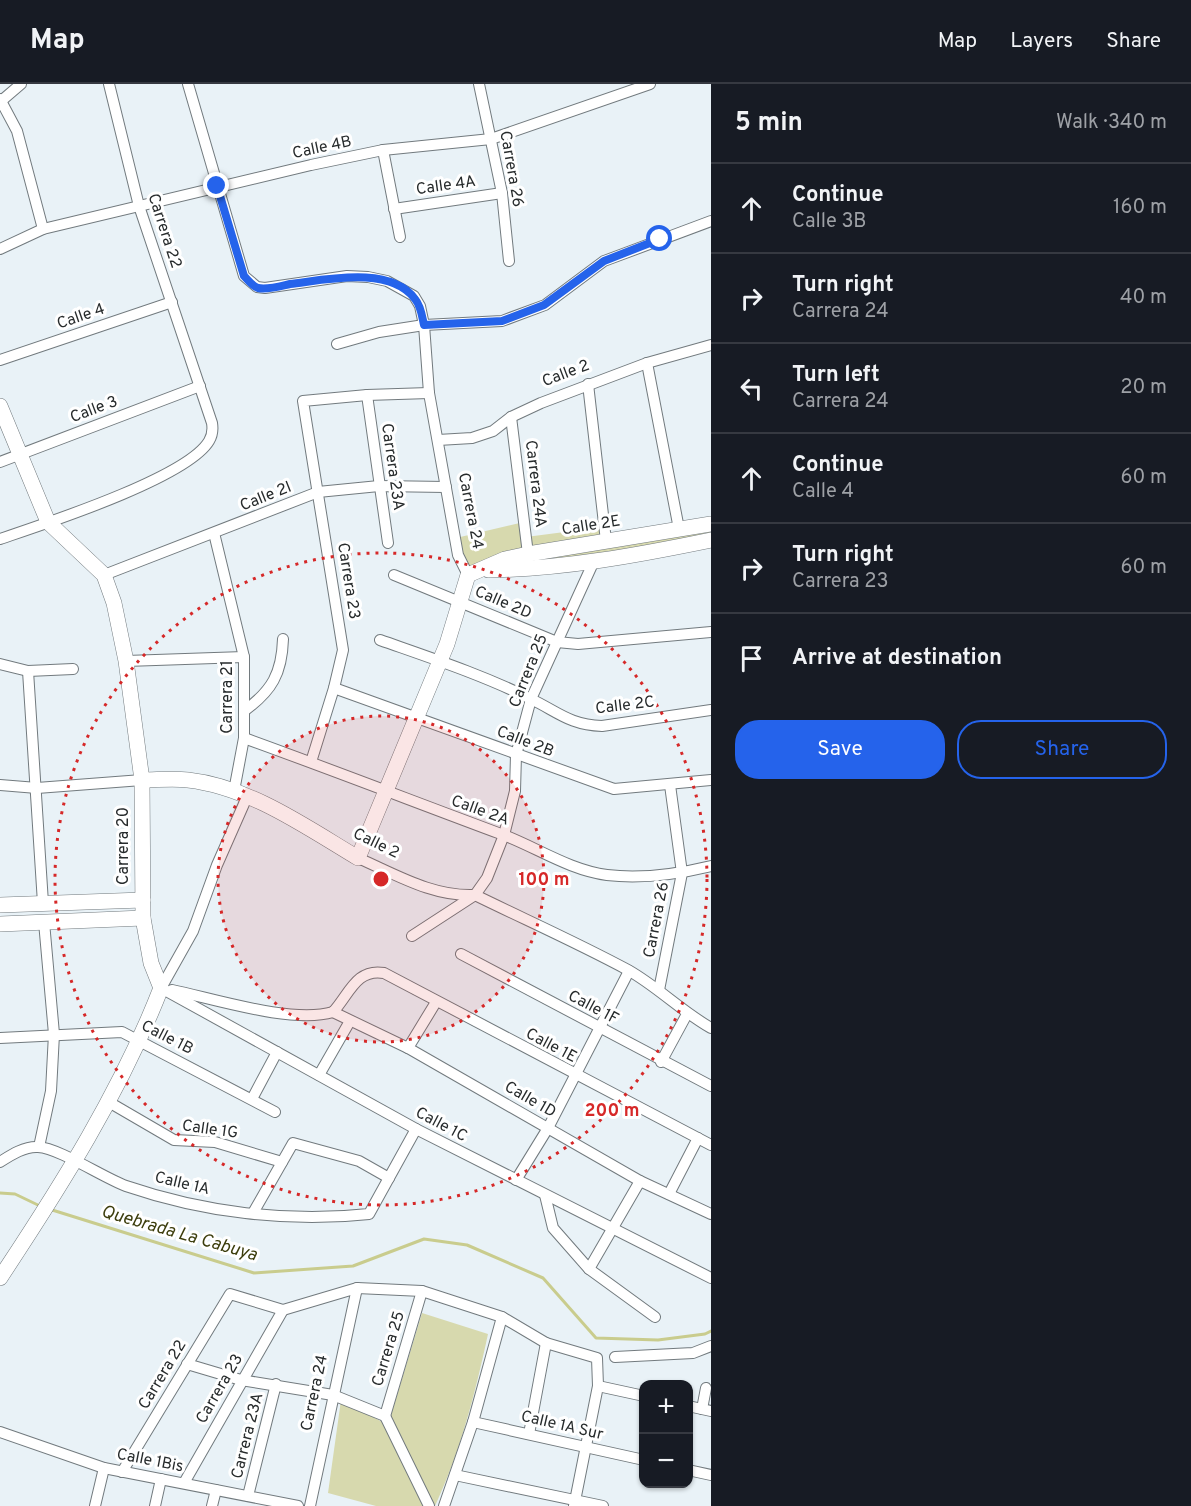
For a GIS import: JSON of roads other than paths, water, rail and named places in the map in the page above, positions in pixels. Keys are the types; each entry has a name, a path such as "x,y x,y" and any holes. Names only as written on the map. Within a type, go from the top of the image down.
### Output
{"street":[{"path":"21,84 0,101 17,131 43,229"},
{"name":"Carrera 22","path":"109,84 139,206 200,386"},
{"path":"188,84 217,186"},
{"name":"Carrera 26","path":"479,84 502,193 509,261"},
{"name":"Calle 4B","path":"0,249 43,229 217,186 383,150 491,140 650,84"},
{"path":"383,150 400,237"},
{"name":"Carrera 24","path":"217,186 244,276 257,288 347,276 387,281 406,291 420,306 424,325 429,393 458,555 474,573 459,601 440,661 418,717 358,858"},
{"name":"Calle 4A","path":"394,209 502,193"},
{"path":"337,344 379,332 424,325 502,321 544,305 604,261 711,221"},
{"name":"Calle 4","path":"0,360 172,302"},
{"name":"Calle 2","path":"438,440 472,438 493,431 512,417 588,384 647,363 711,345"},
{"path":"647,363 679,529"},
{"path":"588,384 606,541"},
{"path":"0,539 160,479 201,450 209,441 213,431 200,386"},
{"name":"Calle 3","path":"0,462 200,386"},
{"path":"367,395 429,393"},
{"name":"Carrera 23","path":"311,762 343,650 303,401 367,395"},
{"name":"Carrera 23A","path":"367,395 388,543"},
{"name":"Carrera 20","path":"0,406 48,522 104,575 114,603 126,661 142,780 143,918 151,963 161,988"},
{"name":"Carrera 24A","path":"512,417 528,554"},
{"name":"Calle 2I","path":"104,575 318,492 379,486 446,487"},
{"name":"Calle 2E","path":"474,573 505,559 528,554 711,524"},
{"name":"Carrera 21","path":"161,988 193,932 241,794 244,657 214,533"},
{"path":"474,573 594,561 711,540"},
{"name":"Carrera 25","path":"412,936 475,895 487,878 504,835 514,791 516,755 531,699 594,561"},
{"name":"Calle 2D","path":"394,574 557,642 578,644 711,632"},
{"path":"244,711 262,698 282,664 283,639"},
{"name":"Calle 2C","path":"380,640 440,661 531,699 569,721 586,725 602,726 711,710"},
{"path":"126,661 244,657"},
{"path":"0,664 28,672 73,669"},
{"path":"28,672 43,903"},
{"name":"Calle 2B","path":"334,688 614,789 711,780"},
{"name":"Calle 2A","path":"244,738 504,835 578,869 607,875 682,873 711,866"},
{"name":"Calle 2","path":"0,784 37,788 142,780 188,780 241,794 285,815 358,858 436,892 453,896 475,895 629,971 659,990 687,1014 711,1028"},
{"name":"Carrera 26","path":"659,990 682,873 670,785"},
{"path":"0,905 143,900"},
{"path":"0,924 143,918"},
{"path":"0,1162 15,1153 39,1147 51,1091 54,1034 44,922"},
{"name":"Calle 1F","path":"461,954 661,1062 711,1086"},
{"name":"Carrera 26","path":"516,1180 548,1128 629,971"},
{"name":"Calle 1E","path":"333,1012 352,983 378,972 711,1145"},
{"path":"3,1270 46,1208 74,1161 141,1041 161,988 294,1015 320,1016 333,1012"},
{"name":"Calle 1C","path":"161,988 416,1129 711,1278"},
{"path":"408,1048 436,1002"},
{"name":"Calle 1D","path":"333,1012 408,1048 640,1181 711,1214"},
{"path":"661,1062 687,1014"},
{"path":"320,1075 350,1021"},
{"name":"Calle 1B","path":"0,1038 122,1032 274,1112"},
{"path":"252,1099 277,1052"},
{"name":"Calle 1G","path":"107,1101 174,1140 215,1142 282,1162"},
{"path":"253,1214 293,1143 359,1161 389,1178 416,1129"},
{"path":"669,1194 698,1138"},
{"name":"Calle 1A","path":"39,1147 124,1185 186,1203 253,1214 303,1218 369,1214 389,1178"},
{"path":"589,1269 640,1181"},
{"path":"545,1195 553,1228 589,1269 655,1317"},
{"path":"283,1310 357,1288 422,1291 502,1317 546,1343 597,1358 598,1386 574,1503"},
{"name":"Carrera 24","path":"310,1506 357,1288"},
{"name":"Carrera 25","path":"385,1416 422,1291"},
{"name":"Carrera 22","path":"122,1472 230,1294 283,1310"},
{"name":"Carrera 23","path":"184,1483 283,1310"},
{"path":"444,1506 473,1422 502,1317"},
{"path":"529,1434 546,1343"},
{"path":"615,1358 693,1353 711,1346"},
{"path":"188,1364 242,1380 333,1395 385,1416 429,1506"},
{"name":"Carrera 23A","path":"248,1496 276,1384"},
{"path":"598,1386 639,1395"},
{"path":"706,1388 706,1410"},
{"name":"Calle 1A Sur","path":"473,1422 639,1459"},
{"name":"Calle 1Bis","path":"0,1432 104,1468 298,1506"},
{"path":"95,1506 104,1468"},
{"path":"693,1471 711,1475"},
{"path":"455,1475 574,1503 603,1506"},
{"path":"156,1506 161,1479"},
{"path":"212,1506 216,1490"}],"waterway":[{"name":"Quebrada La Cabuya","path":"0,1193 15,1194 40,1206"},
{"name":"Quebrada La Cabuya","path":"49,1209 254,1273 353,1266 424,1239 467,1245 543,1278 596,1338 658,1340 705,1334 711,1331"}]}
